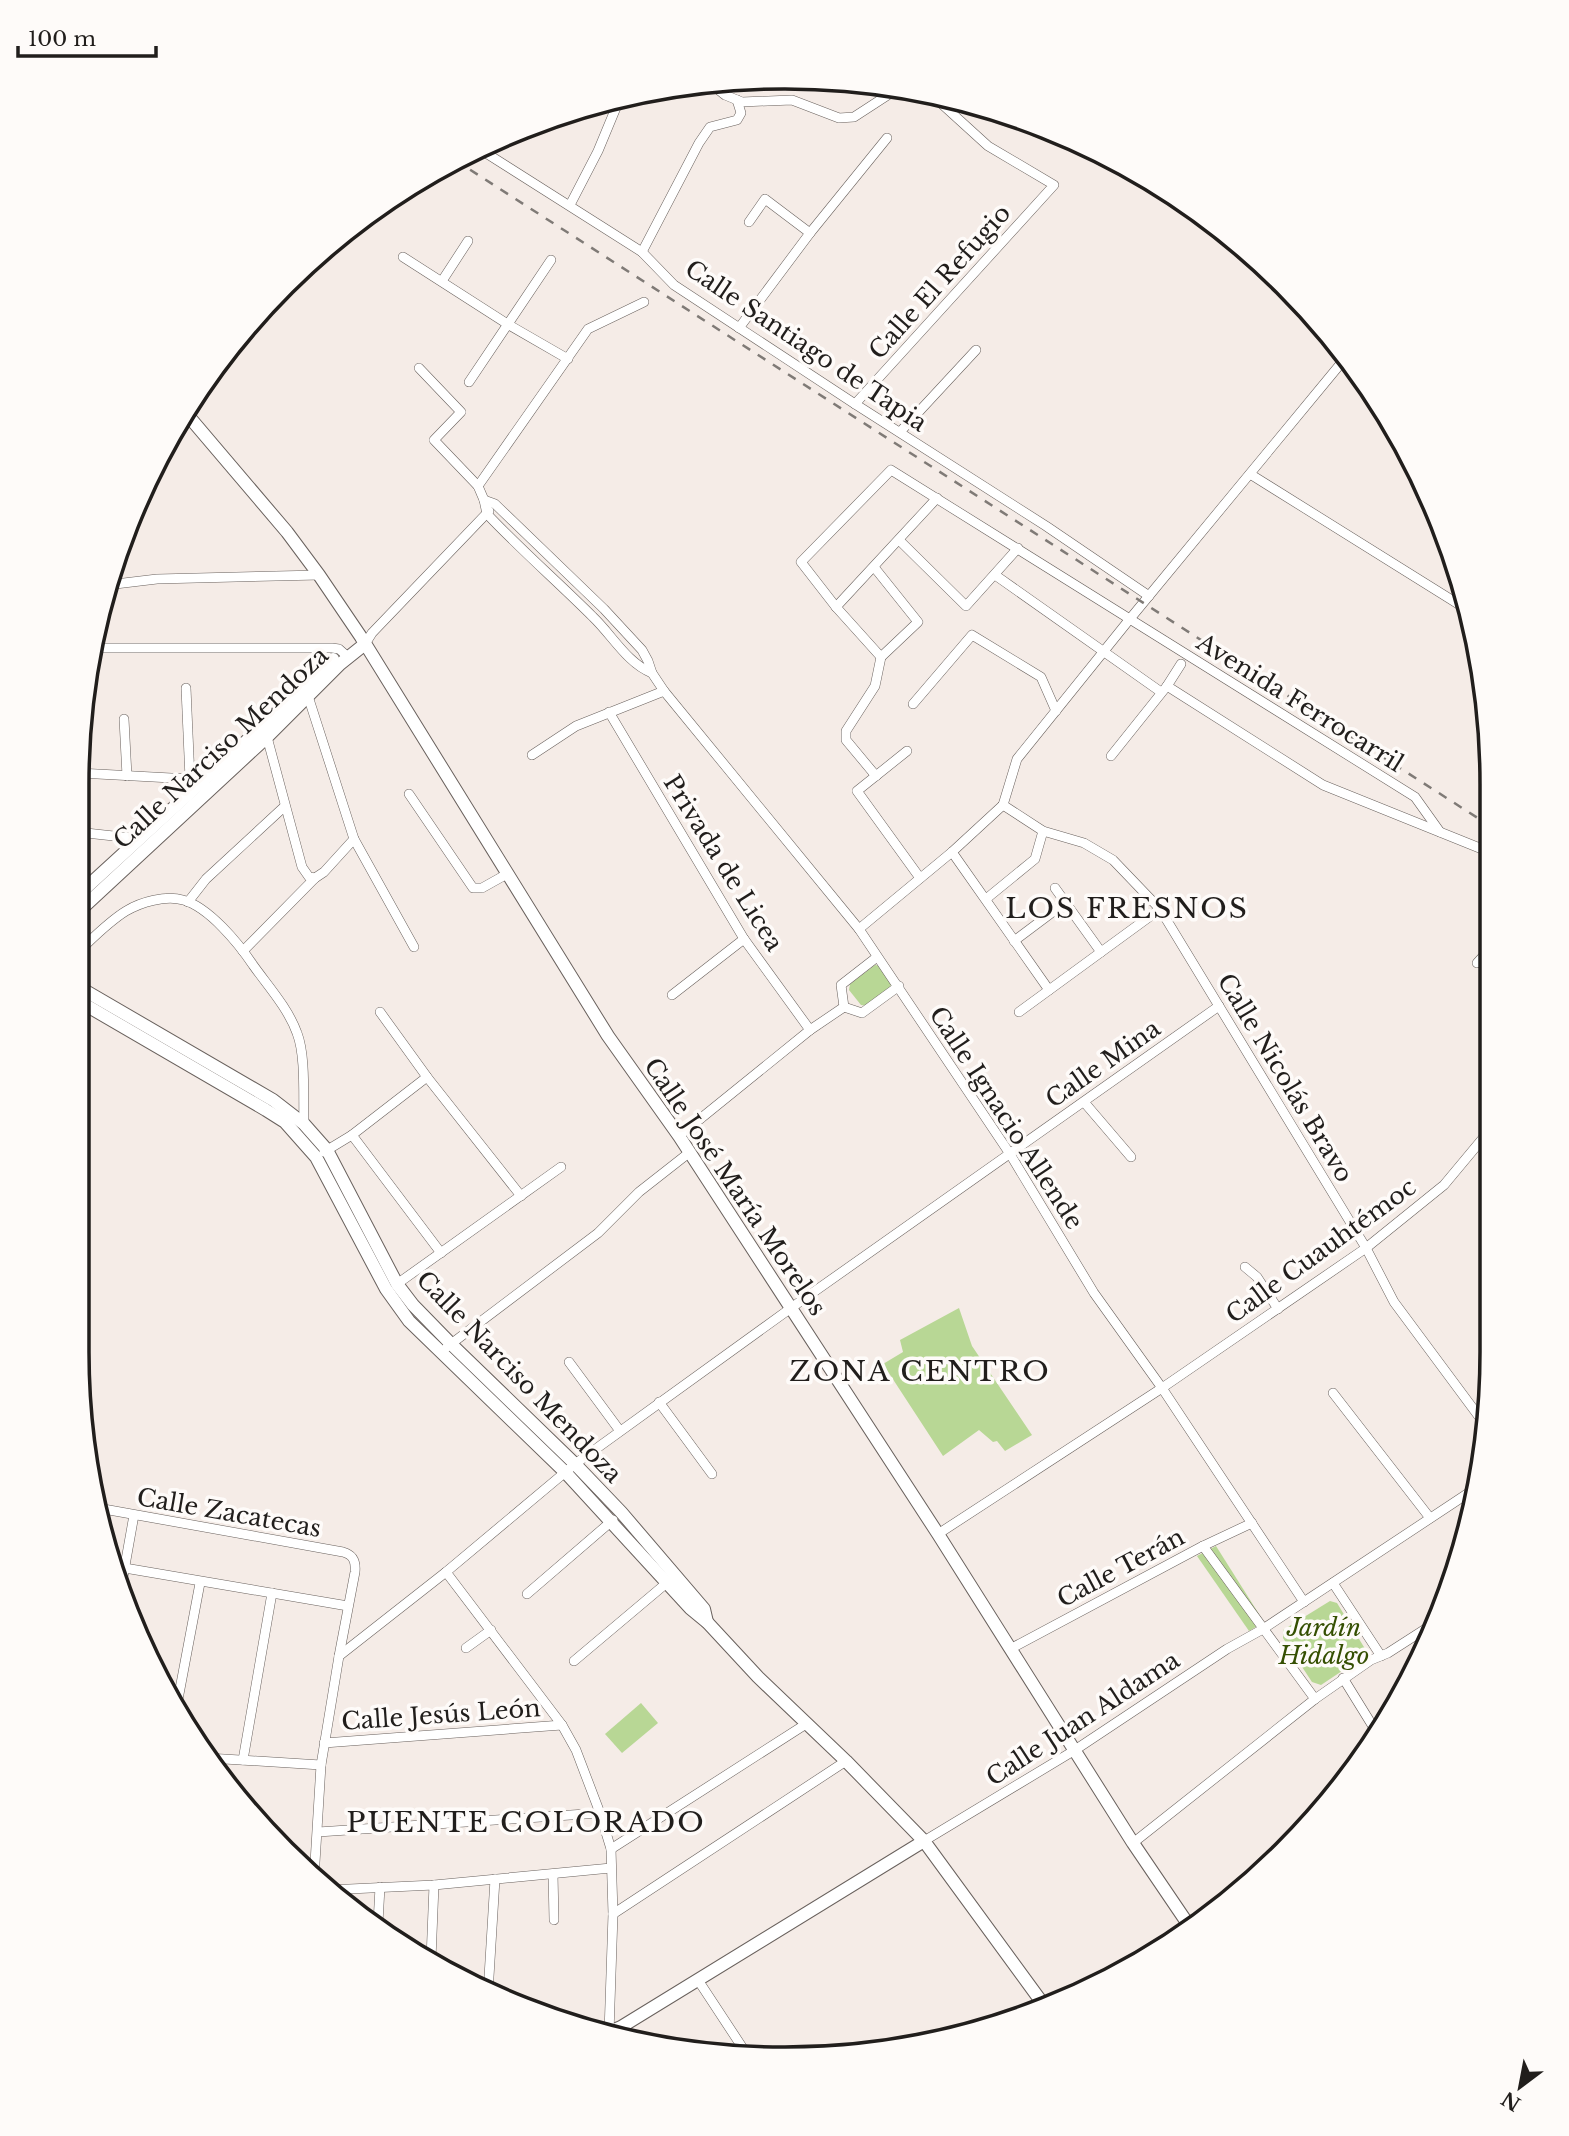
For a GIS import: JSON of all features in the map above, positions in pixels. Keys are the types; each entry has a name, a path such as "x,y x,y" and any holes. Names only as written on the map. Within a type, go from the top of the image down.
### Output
{"street":[{"path":"722,93 742,102 792,100 839,118 854,117 885,97"},
{"path":"642,251 710,127 737,120 741,113 737,100"},
{"name":"Calle El Refugio","path":"855,404 1054,185 988,146 948,109"},
{"path":"570,205 598,151 615,111"},
{"path":"739,328 810,233 887,138"},
{"name":"Calle Santiago de Tapia","path":"490,155 642,251 674,285 1046,526 1149,596"},
{"path":"749,222 765,199 810,233"},
{"path":"442,281 468,241"},
{"path":"402,257 568,359"},
{"path":"469,382 551,260"},
{"path":"478,486 588,329 644,302"},
{"path":"900,432 976,350"},
{"path":"859,929 952,852 1003,805 1017,759 1339,365"},
{"path":"419,369 461,412 434,440 478,486 487,514"},
{"name":"Calle José María Morelos","path":"192,420 287,532 366,638 507,874 608,1036 690,1152 938,1534 1133,1843 1185,1920"},
{"name":"Avenida Ferrocarril","path":"836,607 802,562 891,470 1415,797 1440,832"},
{"path":"1250,474 1455,602"},
{"path":"881,657 836,607 937,498"},
{"name":"Calle Ignacio Allende","path":"484,500 495,504 642,650 664,691 859,929 1010,1154 1094,1293 1162,1388 1304,1602"},
{"path":"366,638 495,504"},
{"name":"Calle Ignacio Allende","path":"487,514 595,619 631,659 652,673"},
{"path":"899,540 966,606 1018,548"},
{"path":"874,567 918,621 881,657 875,686 846,731 846,740 876,776"},
{"path":"119,584 157,579 319,575"},
{"path":"995,575 1103,651 1323,785 1480,847"},
{"path":"913,704 972,635 1041,677 1056,710"},
{"name":"Calle Narciso Mendoza","path":"89,890 200,784 267,737 341,652 366,638"},
{"path":"103,648 341,652"},
{"path":"1111,756 1181,664"},
{"path":"89,774 200,784 186,688"},
{"path":"532,755 576,726 664,691"},
{"path":"306,692 354,839 414,947"},
{"name":"Calle Narciso Mendoza","path":"89,896 141,839 306,692"},
{"name":"Privada de Licea","path":"609,712 744,939 810,1030"},
{"path":"124,719 127,776"},
{"path":"267,737 302,867 310,877 315,878"},
{"path":"907,751 858,791 920,878"},
{"path":"409,794 473,888 482,888 507,874"},
{"name":"Calle Nicolás Bravo","path":"1003,805 1044,831 1084,843 1113,860 1160,909 1366,1248 1394,1302 1477,1413"},
{"path":"188,902 206,879 285,806"},
{"path":"986,898 1035,859 1044,831"},
{"path":"89,833 141,839"},
{"path":"243,951 354,839"},
{"path":"952,852 1049,990"},
{"path":"1055,888 1101,952"},
{"path":"89,942 115,919 152,901 174,899 188,902 218,923 243,951 291,1019 298,1034 302,1050 304,1124"},
{"path":"1014,941 1066,902"},
{"path":"1019,1012 1160,909"},
{"path":"672,995 744,939"},
{"path":"844,1007 841,985 877,957"},
{"path":"1477,963 1480,960"},
{"path":"844,1007 862,1013 899,986"},
{"name":"Calle Narciso Mendoza","path":"89,993 273,1100 304,1124 397,1283 446,1349"},
{"name":"Calle Mina","path":"339,1656 570,1469 659,1402 1219,1006"},
{"name":"Calle Narciso Mendoza","path":"89,1007 266,1110 285,1122 322,1154 392,1298 409,1321 446,1349 570,1469 672,1580 704,1609 708,1622 758,1677 924,1841 1039,1998"},
{"path":"679,1136 810,1030 844,1007"},
{"path":"380,1012 427,1077 521,1196"},
{"path":"322,1154 352,1135 427,1077"},
{"path":"1084,1102 1130,1157"},
{"path":"352,1135 441,1253"},
{"name":"Calle Cuauhtémoc","path":"938,1534 1162,1388 1366,1248 1444,1185 1480,1142"},
{"path":"446,1349 598,1233 639,1192 690,1152"},
{"path":"397,1283 561,1167"},
{"path":"1245,1267 1257,1277 1278,1309"},
{"path":"569,1362 620,1431"},
{"path":"1333,1394 1430,1518"},
{"path":"659,1402 712,1474"},
{"name":"Calle Juan Aldama","path":"924,1841 1075,1750 1464,1496"},
{"name":"Calle Zacatecas","path":"108,1510 343,1552 352,1556 356,1567 348,1606"},
{"path":"134,1515 125,1569 348,1606 321,1765 315,1864"},
{"path":"527,1594 616,1517"},
{"name":"Calle Terán","path":"1010,1649 1203,1546 1252,1523"},
{"path":"1203,1546 1315,1699"},
{"path":"446,1572 562,1725 576,1750 600,1812 611,1849 613,1914 608,2018 610,2024"},
{"path":"574,1661 672,1580"},
{"path":"179,1694 200,1583"},
{"path":"1333,1583 1381,1656"},
{"path":"243,1760 272,1593"},
{"path":"466,1648 491,1630"},
{"path":"1133,1843 1343,1678 1420,1633"},
{"path":"1343,1678 1372,1724"},
{"path":"611,1849 806,1724"},
{"name":"Calle Jesús León","path":"324,1743 562,1725"},
{"path":"221,1759 321,1765"},
{"path":"613,1914 846,1762"},
{"path":"318,1832 600,1812"},
{"path":"623,2027 924,1841"},
{"path":"344,1889 434,1885 611,1868"},
{"path":"553,1874 554,1920"},
{"path":"489,1980 495,1879"},
{"path":"431,1951 434,1885"},
{"path":"378,1916 380,1886"},
{"path":"698,1980 741,2045"}],"green space":[{"path":"875,965 881,966 892,983 888,990 868,1006 861,1005 849,990 850,984"},
{"path":"959,1308 972,1346 1032,1435 1005,1451 997,1441 993,1442 979,1430 943,1456 883,1364 903,1352 900,1340"},
{"path":"1216,1546 1264,1622 1249,1631 1197,1556"},
{"name":"Jardín Hidalgo","path":"1330,1601 1337,1603 1367,1652 1321,1685 1312,1682 1283,1638 1283,1630"},
{"path":"641,1703 658,1723 622,1753 605,1734"}],"railway":[{"path":"466,167 1480,819"}],"district":[{"name":"LOS FRESNOS","path":"1127,908"},
{"name":"ZONA CENTRO","path":"920,1371"},
{"name":"PUENTE COLORADO","path":"526,1822"}]}
